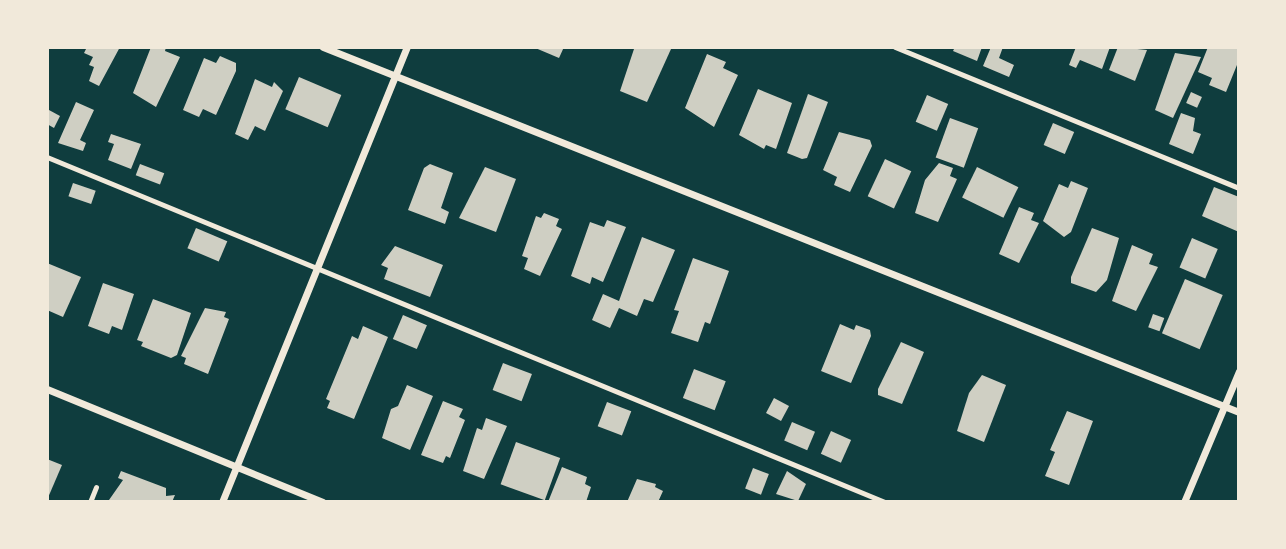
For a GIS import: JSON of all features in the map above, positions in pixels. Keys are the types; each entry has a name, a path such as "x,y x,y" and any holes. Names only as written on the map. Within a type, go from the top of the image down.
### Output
{"street":[{"path":"323,47 1239,412"},
{"path":"222,502 407,47"},
{"path":"1184,502 1239,371"},
{"path":"47,389 323,502"}],"lane":[{"path":"895,47 1239,188"},
{"path":"47,157 885,502"},
{"path":"90,502 96,487"}],"building":[{"path":"87,47 120,47 99,86 89,81 94,67 89,65 93,57 84,53"},
{"path":"151,47 166,47 165,51 180,57 156,107 133,93"},
{"path":"533,47 564,47 559,58"},
{"path":"955,47 982,47 977,61 953,51"},
{"path":"991,47 1003,47 999,58 1014,65 1009,77 983,66"},
{"path":"1076,47 1110,47 1102,69 1080,60 1076,68 1069,65"},
{"path":"1118,47 1147,50 1135,81 1109,70"},
{"path":"1208,47 1239,47 1239,60 1226,92 1209,85 1212,78 1198,72"},
{"path":"634,49 671,49 647,102 620,91"},
{"path":"1175,53 1201,57 1173,118 1155,110"},
{"path":"707,54 726,62 723,68 738,75 714,127 685,108"},
{"path":"220,56 236,63 236,71 216,115 203,109 199,117 183,110 204,58 216,63"},
{"path":"299,77 341,95 328,127 285,109"},
{"path":"255,79 272,87 274,82 283,91 265,131 255,126 248,140 235,134"},
{"path":"758,89 792,103 776,149 766,145 764,149 739,135"},
{"path":"1191,92 1202,97 1197,108 1186,103"},
{"path":"808,94 828,102 807,158 802,159 787,153"},
{"path":"927,95 948,104 937,131 916,122"},
{"path":"76,102 94,110 80,140 86,143 83,151 58,143"},
{"path":"49,110 60,116 54,128 47,124"},
{"path":"1181,113 1195,118 1193,131 1201,134 1193,154 1169,144"},
{"path":"950,118 978,128 964,168 936,157"},
{"path":"1053,123 1074,132 1065,154 1044,145"},
{"path":"839,132 870,140 872,146 850,192 834,185 837,177 823,170"},
{"path":"111,134 141,144 131,169 108,160 114,144 108,142"},
{"path":"885,159 911,171 894,208 868,196"},
{"path":"939,163 953,168 950,176 957,179 938,222 915,213 925,180"},
{"path":"140,164 164,173 160,185 136,175"},
{"path":"430,164 453,173 441,208 449,212 445,224 408,210 424,168"},
{"path":"485,167 516,179 496,232 459,218"},
{"path":"977,167 1018,187 1003,218 962,198"},
{"path":"1071,181 1088,188 1071,232 1064,237 1043,221 1059,184 1068,188"},
{"path":"73,183 96,191 91,204 68,196"},
{"path":"1214,187 1239,197 1239,232 1202,216"},
{"path":"1019,207 1034,213 1031,220 1039,223 1019,263 999,254"},
{"path":"544,213 559,219 556,226 562,229 540,276 524,269 528,258 522,256 536,216 541,218"},
{"path":"607,220 626,227 603,282 592,277 590,284 571,276 590,222 604,227"},
{"path":"196,228 227,241 219,262 187,248"},
{"path":"1092,228 1119,238 1107,280 1096,292 1071,283 1071,277"},
{"path":"642,237 675,250 653,302 644,299 637,316 619,308 610,328 592,320 603,294 619,301"},
{"path":"1192,238 1218,249 1205,278 1179,267"},
{"path":"1132,245 1153,254 1149,264 1158,267 1136,311 1112,301"},
{"path":"395,246 443,265 430,297 384,279 388,268 381,265"},
{"path":"693,258 729,271 710,324 705,322 698,342 671,333 679,311 674,310"},
{"path":"47,263 81,277 63,317 47,310"},
{"path":"1185,279 1223,295 1200,349 1162,333"},
{"path":"103,283 134,294 122,330 112,326 109,334 88,326"},
{"path":"153,299 191,313 177,355 171,358 141,346 143,342 137,340"},
{"path":"205,308 226,312 224,317 229,319 208,374 184,364 186,358 181,356"},
{"path":"1153,314 1164,318 1159,331 1148,327"},
{"path":"403,315 427,325 417,349 393,339"},
{"path":"840,324 854,330 856,325 870,330 871,336 851,383 821,371"},
{"path":"363,326 388,337 354,419 327,408 330,401 326,399 352,336 358,339"},
{"path":"901,342 924,352 902,404 878,395 878,389"},
{"path":"503,363 532,374 522,401 493,390"},
{"path":"694,369 726,381 715,410 683,398"},
{"path":"982,375 1006,385 984,442 957,431 969,393"},
{"path":"407,385 433,396 410,450 382,438 391,409 398,406"},
{"path":"774,398 789,406 781,421 766,413"},
{"path":"443,401 463,409 459,417 465,420 450,458 446,456 443,463 421,455"},
{"path":"607,402 631,411 622,436 598,426"},
{"path":"1067,411 1093,421 1069,485 1045,476 1055,452 1050,450"},
{"path":"486,418 507,426 484,479 463,471 477,428 482,430"},
{"path":"792,422 815,432 807,450 784,440"},
{"path":"831,431 851,440 841,463 821,454"},
{"path":"516,442 560,458 545,500 501,484"},
{"path":"47,459 62,465 47,500"},
{"path":"562,467 587,477 585,484 591,487 586,502 548,502"},
{"path":"753,468 769,474 761,495 745,489"},
{"path":"121,471 166,488 166,496 175,495 172,502 109,500 123,480 118,478"},
{"path":"787,471 806,484 798,501 776,494"},
{"path":"637,479 656,484 655,487 663,491 658,502 627,502"}]}
